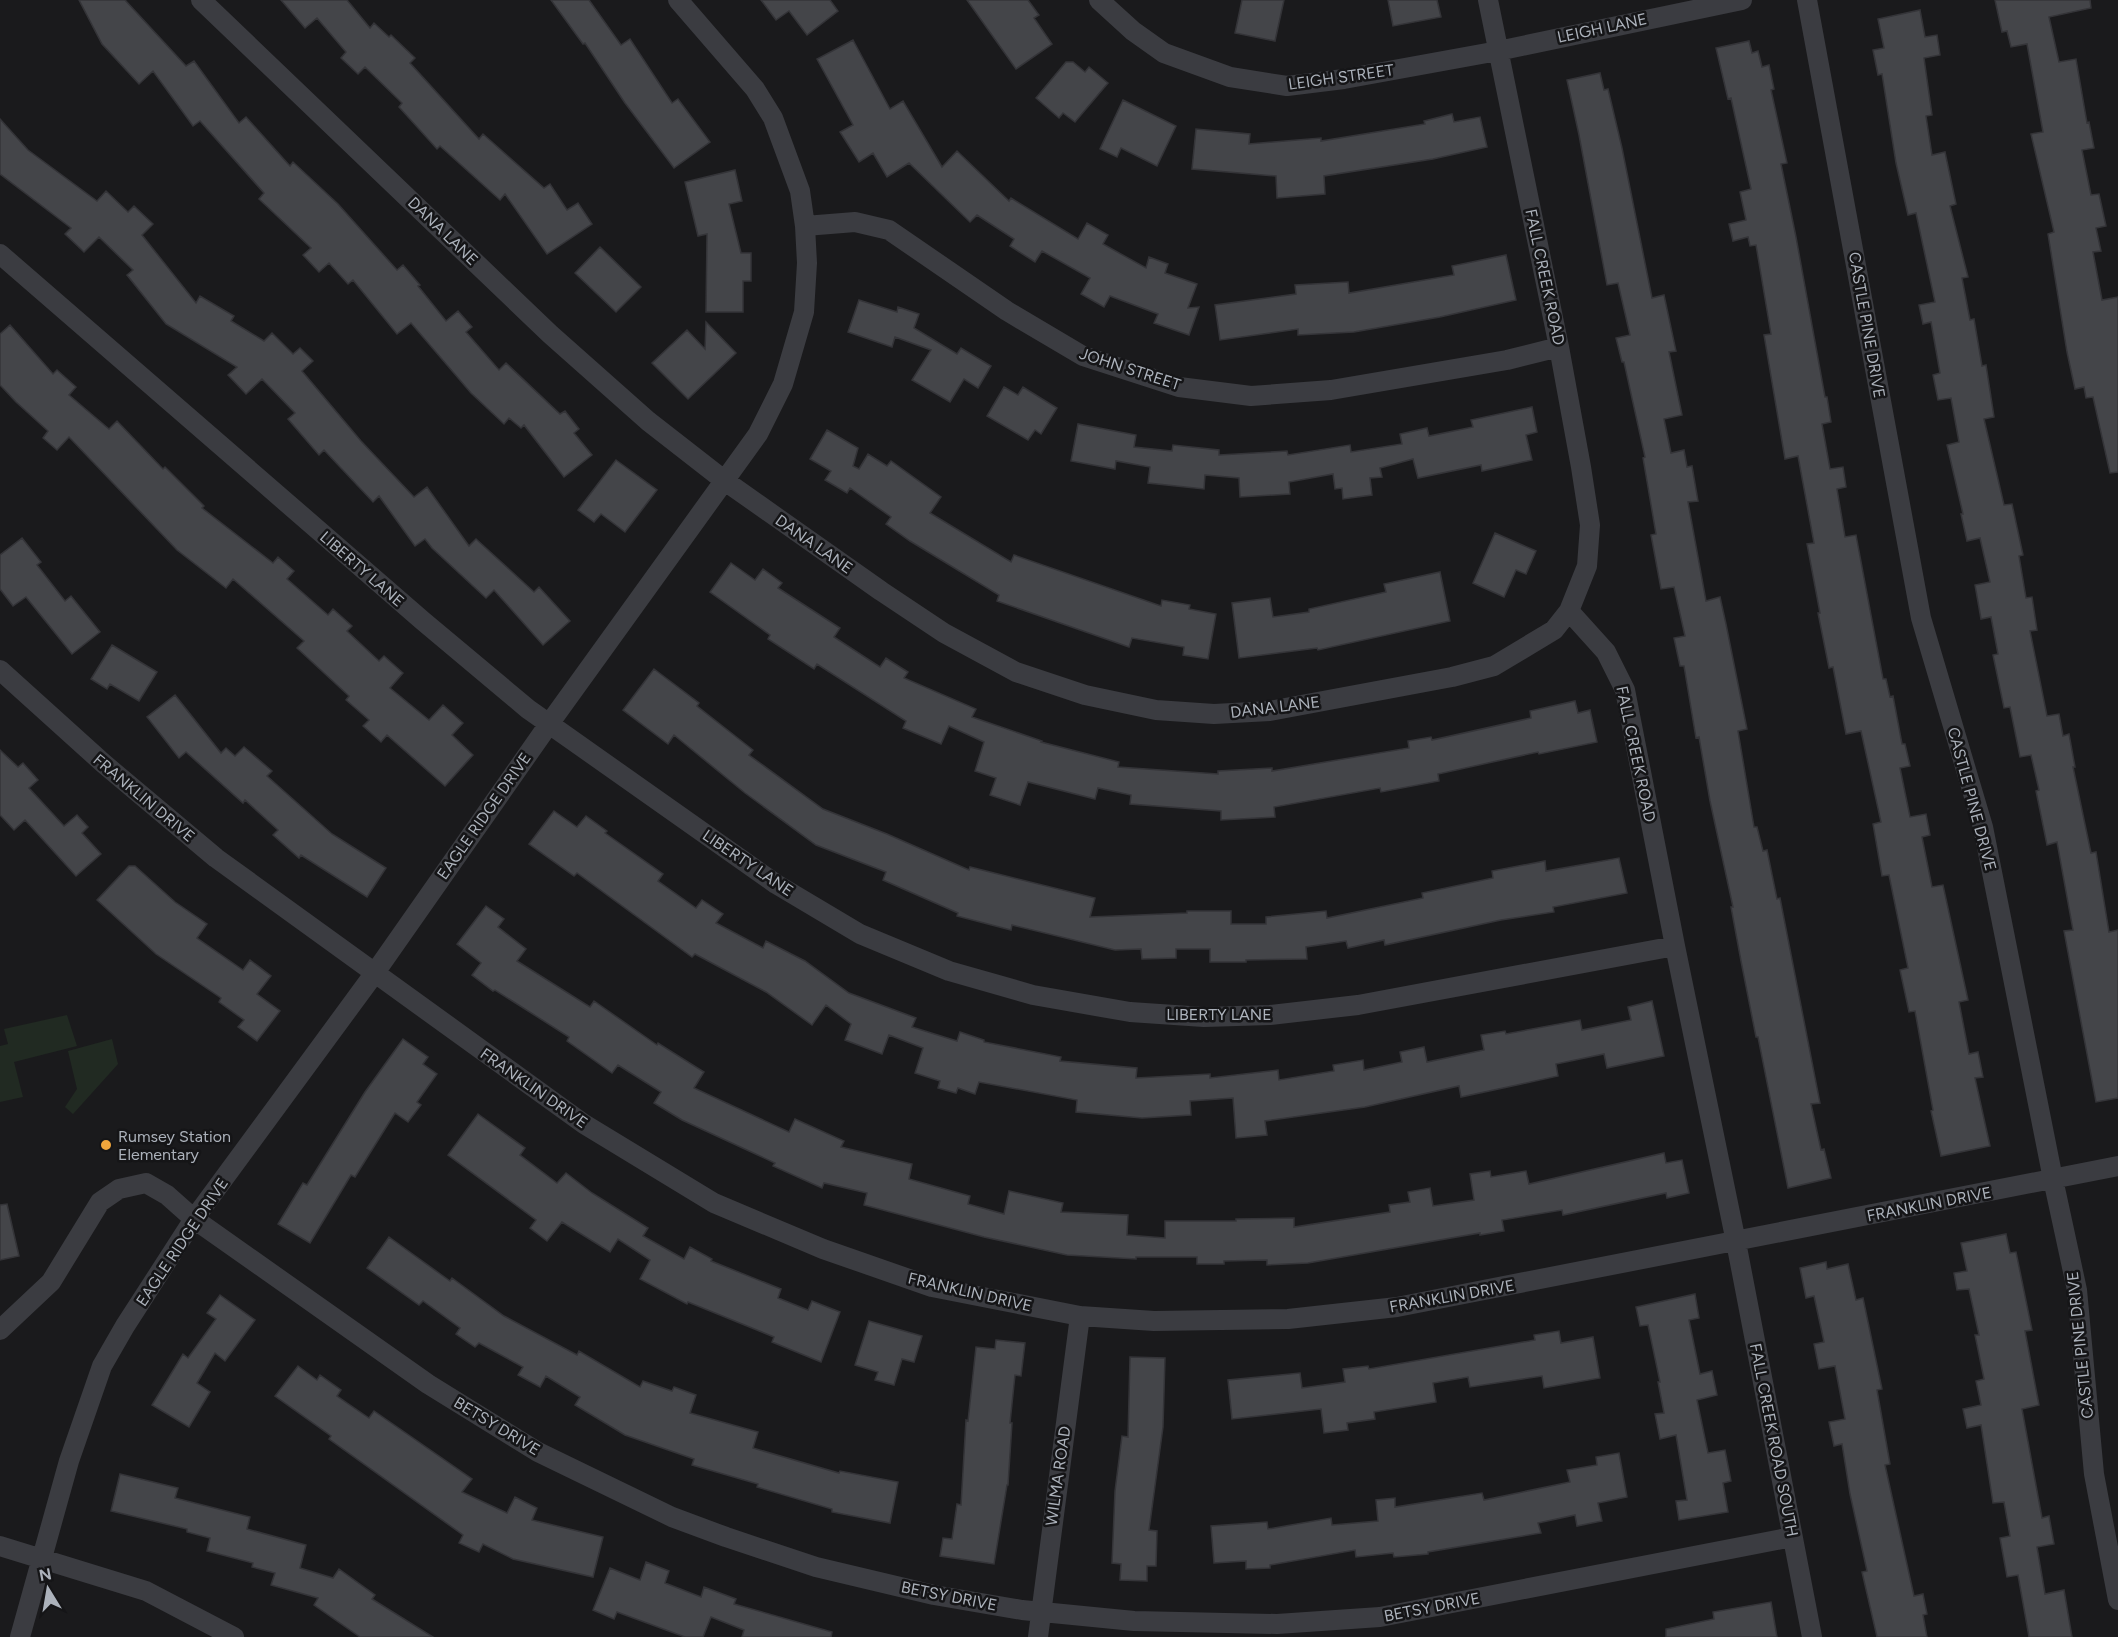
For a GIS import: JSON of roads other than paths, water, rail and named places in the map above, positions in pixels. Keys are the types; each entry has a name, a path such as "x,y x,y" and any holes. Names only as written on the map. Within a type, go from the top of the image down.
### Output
{"street":[{"name":"DANA LANE","path":"201,0 550,334 648,421 725,481 881,591 935,627 1016,672 1084,695 1156,710 1214,714 1270,711 1494,666 1554,630 1569,611"},
{"name":"EAGLE RIDGE DRIVE","path":"20,1637 69,1461 102,1366 194,1219 374,974 549,724 725,481 758,434 783,384 804,312 807,262 806,226 800,191 773,118 755,89 678,0"},
{"name":"LEIGH STREET","path":"1099,0 1133,31 1164,53 1230,77 1287,86 1344,79 1498,51"},
{"name":"FALL CREEK ROAD","path":"1488,0 1559,347 1590,525 1587,566 1569,611 1606,652 1625,690 1736,1242"},
{"name":"LEIGH LANE","path":"1498,51 1742,0"},
{"name":"CASTLE PINE DRIVE","path":"1807,0 1921,618 1983,827 2077,1290 2094,1474 2118,1600"},
{"name":"JOHN STREET","path":"806,226 855,222 889,230 1007,311 1083,356 1179,387 1251,396 1331,390 1507,360 1559,347"},
{"name":"LIBERTY LANE","path":"0,254 423,621 528,709 776,884 861,934 949,970 1033,995 1130,1012 1204,1017 1270,1015 1358,1005 1675,946"},
{"name":"FRANKLIN DRIVE","path":"0,670 103,763 216,858 584,1124 714,1203 823,1250 932,1287 1080,1316 1154,1321 1277,1319 1397,1307 2118,1166"},
{"name":"BETSY DRIVE","path":"0,1330 51,1282 100,1202 119,1189 146,1183 167,1195 194,1219 438,1390 538,1452 672,1517 816,1567 934,1594 1040,1612 1134,1622 1277,1624 1380,1617 1792,1537"},
{"name":"FALL CREEK ROAD SOUTH","path":"1736,1242 1812,1637"},
{"name":"WILMA ROAD","path":"1038,1637 1080,1316"},
{"path":"0,1546 146,1591 234,1637"}],"place":[{"name":"Rumsey Station Elementary","path":"106,1145"}]}
